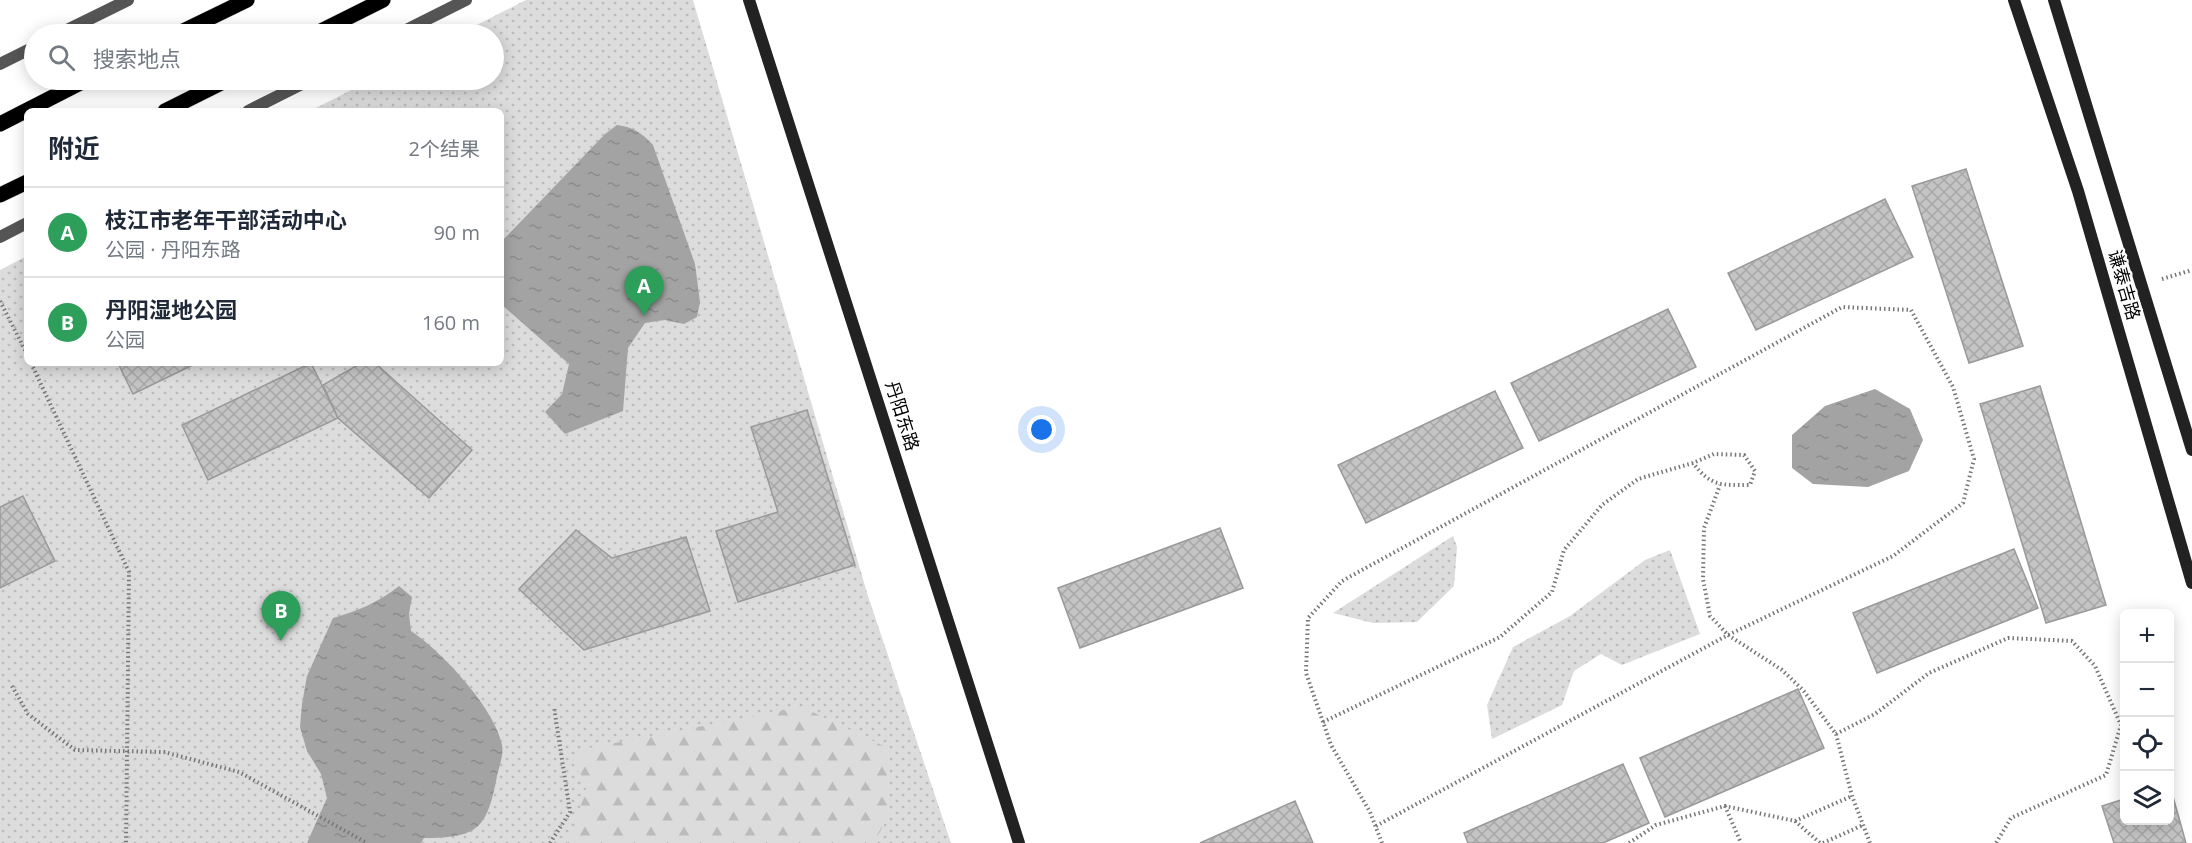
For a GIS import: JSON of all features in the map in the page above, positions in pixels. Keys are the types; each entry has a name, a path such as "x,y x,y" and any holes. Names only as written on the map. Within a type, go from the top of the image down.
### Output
{"main road":[{"path":"198,24 247,0"},
{"path":"335,24 383,0"},
{"path":"31,108 66,90"},
{"path":"171,108 207,90"},
{"path":"0,124 24,112"},
{"path":"0,195 24,183"}],"street":[{"name":"丹阳东路","path":"749,0 1019,843"},
{"name":"谦泰吉路","path":"2014,0 2078,191 2192,583"},
{"name":"谦泰吉路","path":"2054,0 2192,450"}],"lane":[{"path":"79,24 128,0"},
{"path":"418,24 466,0"},
{"path":"0,64 24,52"},
{"path":"254,108 290,90"},
{"path":"0,237 24,225"}],"path":[{"path":"2141,286 2192,270"},
{"path":"0,301 24,348"},
{"path":"1376,826 1728,635 1893,556 1963,503 1974,459 1953,387 1911,310 1842,307 1342,581 1308,618 1306,673 1331,746 1370,812 1382,843"},
{"path":"32,366 129,572 126,843"},
{"path":"1323,722 1500,637 1552,592 1563,550 1602,505 1638,479 1693,463 1714,454 1744,455 1755,471 1750,485 1720,485 1704,477 1693,463"},
{"path":"1720,485 1704,528 1703,579 1710,616 1728,635 1782,670 1803,690 1836,734 1852,796 1870,843"},
{"path":"1836,734 1875,714 1929,673 2008,638 2072,641 2095,666 2121,725 2106,775 2011,818 1996,843"},
{"path":"12,686 28,714 75,750 164,752 239,772 367,843"},
{"path":"550,843 570,812 554,707"},
{"path":"1795,821 1852,796"},
{"path":"1629,843 1656,825 1725,806 1795,821 1821,843 1863,825"},
{"path":"1725,806 1741,843"}],"green space":[{"path":"526,0 693,0 868,596 951,843 0,843 0,270 24,258 24,366 504,366 504,108 316,108 351,90 504,90 504,24 479,24"},
{"path":"1453,536 1457,547 1454,586 1417,622 1373,623 1333,613"},
{"path":"1670,550 1700,634 1622,665 1601,654 1574,671 1562,705 1492,739 1487,705 1513,647 1570,616 1645,560"},
{"path":"802,707 890,749 888,818 873,843 567,843 572,835 587,785 572,761 584,749"}],"water":[{"path":"617,125 628,127 637,131 653,145 695,264 700,302 697,317 684,324 665,320 645,323 628,348 623,411 565,434 545,412 562,394 569,364 504,307 504,239 605,134"},
{"path":"1875,389 1910,409 1923,440 1909,471 1868,487 1813,484 1792,468 1792,435 1825,406"},
{"path":"399,586 412,597 409,614 411,631 437,652 465,682 489,714 497,730 502,752 489,808 477,827 468,832 457,836 424,838 421,843 307,843 327,798 321,774 307,751 300,727 307,676 333,618 368,605"}],"building":[{"path":"1966,169 2023,346 1969,363 1912,186"},
{"path":"1885,199 1913,257 1756,330 1728,273"},
{"path":"1668,309 1696,367 1539,441 1511,383"},
{"path":"119,366 191,366 133,394"},
{"path":"305,366 312,366 338,418 208,480 182,425"},
{"path":"356,366 378,366 472,450 429,498 338,418 323,385"},
{"path":"2040,386 2106,605 2046,623 1980,404"},
{"path":"1495,391 1523,448 1366,523 1338,465"},
{"path":"807,410 855,565 738,602 716,531 778,512 751,427"},
{"path":"23,496 55,561 0,588 0,507"},
{"path":"1220,528 1243,588 1080,648 1058,588"},
{"path":"576,530 612,558 686,537 710,611 584,650 519,589"},
{"path":"2014,549 2038,608 1877,673 1853,613"},
{"path":"1798,689 1824,748 1665,817 1640,758"},
{"path":"1623,764 1649,823 1603,843 1468,843 1464,833"},
{"path":"2120,800 2120,825 2174,825 2174,800 2186,843 2114,843 2102,806"},
{"path":"1295,801 1313,843 1200,843"}],"place":[{"name":"枝江市老年干部活动中心","path":"644,316"},
{"name":"丹阳湿地公园","path":"281,641"}]}
